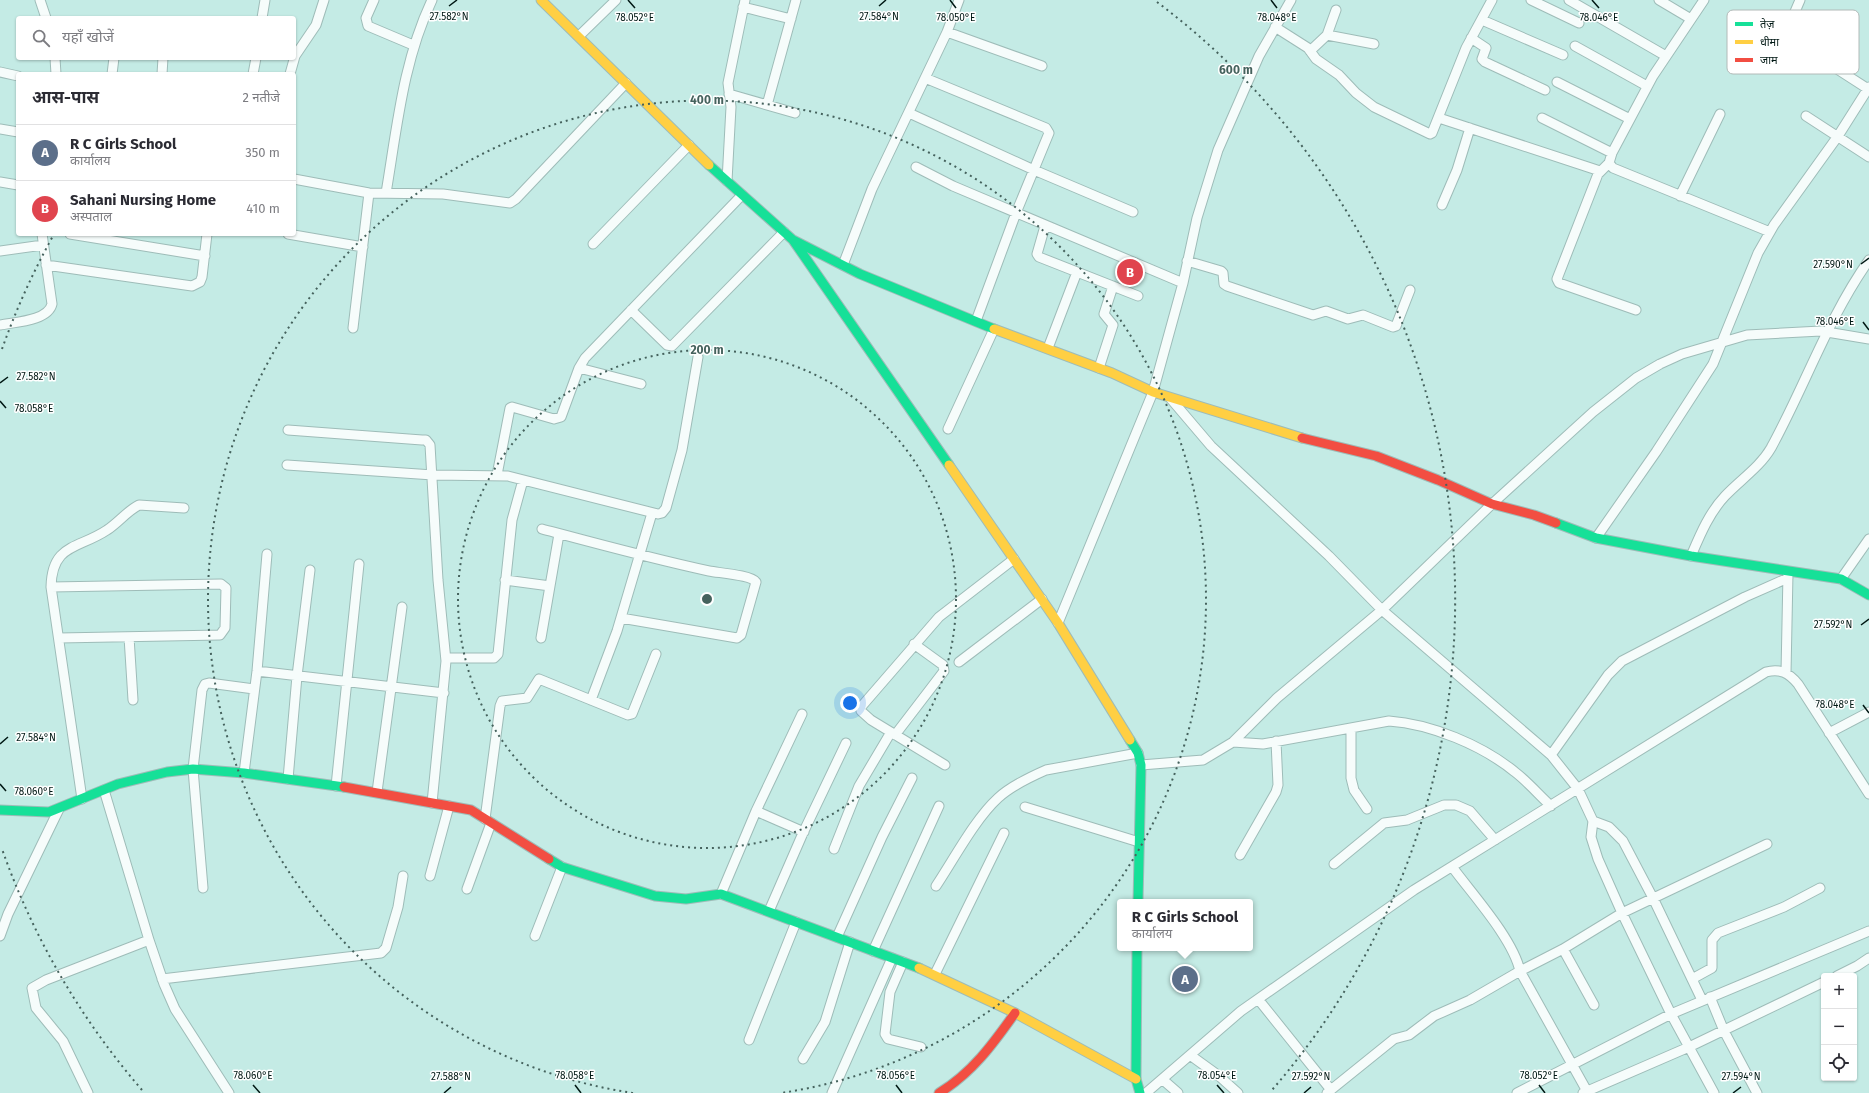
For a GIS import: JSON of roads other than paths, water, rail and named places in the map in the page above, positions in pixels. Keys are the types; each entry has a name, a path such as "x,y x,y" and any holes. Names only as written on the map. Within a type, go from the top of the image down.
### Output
{"street":[{"path":"40,0 45,16"},
{"path":"262,16 265,0"},
{"path":"296,56 316,25 324,0"},
{"path":"374,0 366,18 368,26 413,45"},
{"path":"386,193 407,70 413,45 432,0"},
{"path":"579,36 616,0"},
{"path":"767,105 796,0"},
{"path":"843,265 872,189 947,32 959,0"},
{"path":"1058,623 1153,392 1182,283 1197,218 1218,150 1259,56 1290,2 1280,0"},
{"path":"1275,27 1310,51 1316,60 1339,75 1356,93 1378,110 1430,134 1432,133 1439,118 1471,38 1492,0"},
{"path":"1531,0 1579,23"},
{"path":"1569,0 1666,56"},
{"path":"1659,0 1690,19"},
{"path":"1636,310 1560,283 1557,279 1600,171 1609,163 1612,153 1647,86 1704,0"},
{"path":"1796,10 1800,0"},
{"path":"547,2 579,36 689,145 793,240 1058,623 1138,753 1141,765 1138,899"},
{"path":"727,181 731,107 728,83 744,4 791,19"},
{"path":"1310,51 1327,35 1336,10"},
{"path":"1482,20 1563,55"},
{"path":"947,32 1042,66"},
{"path":"1327,35 1374,44"},
{"path":"1471,38 1486,48 1482,58 1485,62 1545,90"},
{"path":"1575,46 1647,86"},
{"path":"55,60 56,72"},
{"path":"112,72 114,60"},
{"path":"162,72 163,60"},
{"path":"253,72 256,60"},
{"path":"291,72 295,60"},
{"path":"0,72 16,76"},
{"path":"1596,538 1656,452 1713,364 1758,253 1770,232 1868,91 1844,74"},
{"path":"925,78 1046,128 1049,134 1016,213 976,321"},
{"path":"1557,82 1630,119"},
{"path":"296,179 369,193 443,194 510,203 516,199 626,83"},
{"path":"729,94 795,113"},
{"path":"909,113 1034,170 1133,212"},
{"path":"1680,196 1720,114"},
{"path":"1806,116 1869,156"},
{"path":"1439,118 1600,171"},
{"path":"1542,118 1612,153"},
{"path":"1442,205 1457,170 1470,128"},
{"path":"0,129 16,132"},
{"path":"593,244 689,145"},
{"path":"1609,163 1613,168 1770,232"},
{"path":"916,167 953,186 1044,226 1116,254 1182,283"},
{"path":"0,182 16,185"},
{"path":"353,328 369,193"},
{"path":"497,475 508,410 512,407 559,418 580,368 594,348 742,195"},
{"path":"1044,226 1038,255 1042,259 1138,296"},
{"path":"631,310 667,344 672,346 784,232"},
{"path":"296,235 363,247"},
{"path":"0,324 40,316 49,311 52,304 42,236"},
{"path":"82,236 204,256"},
{"path":"46,265 192,286 200,282 207,236"},
{"path":"793,240 843,265 994,329 1048,348 1170,398 1296,436 1376,456 1438,480 1492,504 1534,515 1596,538 1788,574 1841,579 1869,595"},
{"path":"0,251 43,245"},
{"path":"1187,261 1221,271 1223,273 1224,284 1227,286 1312,315 1326,311 1348,319 1363,315 1393,327 1396,326 1410,290"},
{"path":"1691,556 1702,529 1725,496 1751,472 1770,449 1827,332 1868,265"},
{"path":"1048,348 1077,272"},
{"path":"1099,368 1114,325 1104,314 1114,286"},
{"path":"948,429 994,329"},
{"path":"1141,765 1203,760 1233,742 1276,698 1382,610 1492,504 1593,412 1636,378 1682,354 1747,336 1827,332 1869,339"},
{"path":"287,466 433,475 497,475 523,480 652,513 662,513 666,508 682,450 698,357"},
{"path":"580,368 641,384"},
{"path":"1170,398 1211,446 1329,556 1382,610 1551,755 1578,789 1593,821 1592,837 1598,859 1622,913 1671,1014 1714,1093"},
{"path":"288,430 426,440 431,448 438,580 446,658 444,693 432,803"},
{"path":"446,658 494,658 498,654 512,520 523,480"},
{"path":"82,799 51,587 52,569 64,552 104,532 136,507 144,505 184,508"},
{"path":"590,700 611,651 652,513"},
{"path":"542,529 639,556 721,574 752,578 756,582 741,635 737,638 621,618"},
{"path":"541,638 559,534"},
{"path":"1841,579 1869,539"},
{"path":"244,773 256,671 267,554"},
{"path":"945,765 871,720 864,714 861,707 914,644 939,617 1014,559"},
{"path":"336,786 348,682 359,564"},
{"path":"288,779 297,676 310,570"},
{"path":"1786,673 1788,574"},
{"path":"1551,755 1608,675 1622,661 1788,574"},
{"path":"505,580 550,586"},
{"path":"51,587 221,584 226,588 225,628 220,635 59,638"},
{"path":"959,662 1042,600"},
{"path":"377,792 402,607"},
{"path":"129,637 133,700"},
{"path":"834,849 859,786 893,733 944,671 943,665 914,644"},
{"path":"467,889 488,821 500,706 502,701 527,698 539,679 590,700 628,714 632,714 656,654"},
{"path":"1146,1093 1162,1078 1258,999 1414,890 1453,868 1766,672 1775,670 1786,673 1798,684 1869,794"},
{"path":"256,671 444,693"},
{"path":"203,888 193,769 204,686 209,683 254,689"},
{"path":"1829,733 1869,712"},
{"path":"721,894 756,811 802,714"},
{"path":"1233,742 1257,744 1276,742 1389,721 1406,722 1423,726 1450,736 1489,754 1516,772 1551,806"},
{"path":"1352,728 1351,778 1354,790 1367,809"},
{"path":"1240,855 1276,792 1278,785 1276,742"},
{"path":"769,911 846,743"},
{"path":"936,886 984,814 999,797 1033,775 1046,770 1138,753"},
{"path":"0,810 38,812 59,809 118,784 167,772 193,769 244,773 377,792 471,810 562,867 655,896 686,899 721,894 935,974 1015,1013 1136,1079"},
{"path":"837,937 882,837 912,778"},
{"path":"104,790 162,979 175,1009 229,1093"},
{"path":"1334,864 1384,823 1407,820 1444,805 1456,805 1470,811 1496,840"},
{"path":"430,876 449,806"},
{"path":"873,951 939,806"},
{"path":"1025,807 1139,842"},
{"path":"0,936 8,914 59,809"},
{"path":"756,811 804,832"},
{"path":"1593,821 1609,827 1623,841 1653,898 1692,979 1706,999 1724,1031 1756,1093"},
{"path":"935,974 1004,833"},
{"path":"1258,999 1329,1092 1394,1039 1409,1036 1434,1016 1470,1000 1520,971 1563,949 1622,913 1767,844"},
{"path":"535,936 562,867"},
{"path":"1453,868 1509,944 1517,958 1520,971 1586,1092 1724,1031 1821,983"},
{"path":"162,979 381,953 386,948 398,907 403,876"},
{"path":"1692,979 1712,968 1712,940 1718,933 1784,907 1820,888"},
{"path":"749,1040 796,922"},
{"path":"1516,1093 1671,1014 1869,931"},
{"path":"88,1093 63,1041 36,1008 32,988 46,980 149,940"},
{"path":"803,1059 825,1022 850,942"},
{"path":"1563,949 1594,1005"},
{"path":"1138,951 1136,1079 1140,1093"},
{"path":"832,1093 892,958"},
{"path":"1843,973 1869,958"},
{"path":"903,962 890,992 885,1034 888,1039 922,1046"},
{"path":"939,1093 966,1075 985,1056 1015,1013"},
{"path":"1190,1055 1219,1076 1238,1093"},
{"path":"1162,1078 1178,1093"}],"place":[{"name":"Sahani Nursing Home","path":"1130,272"},
{"name":"R C Girls School","path":"1185,979"}]}
